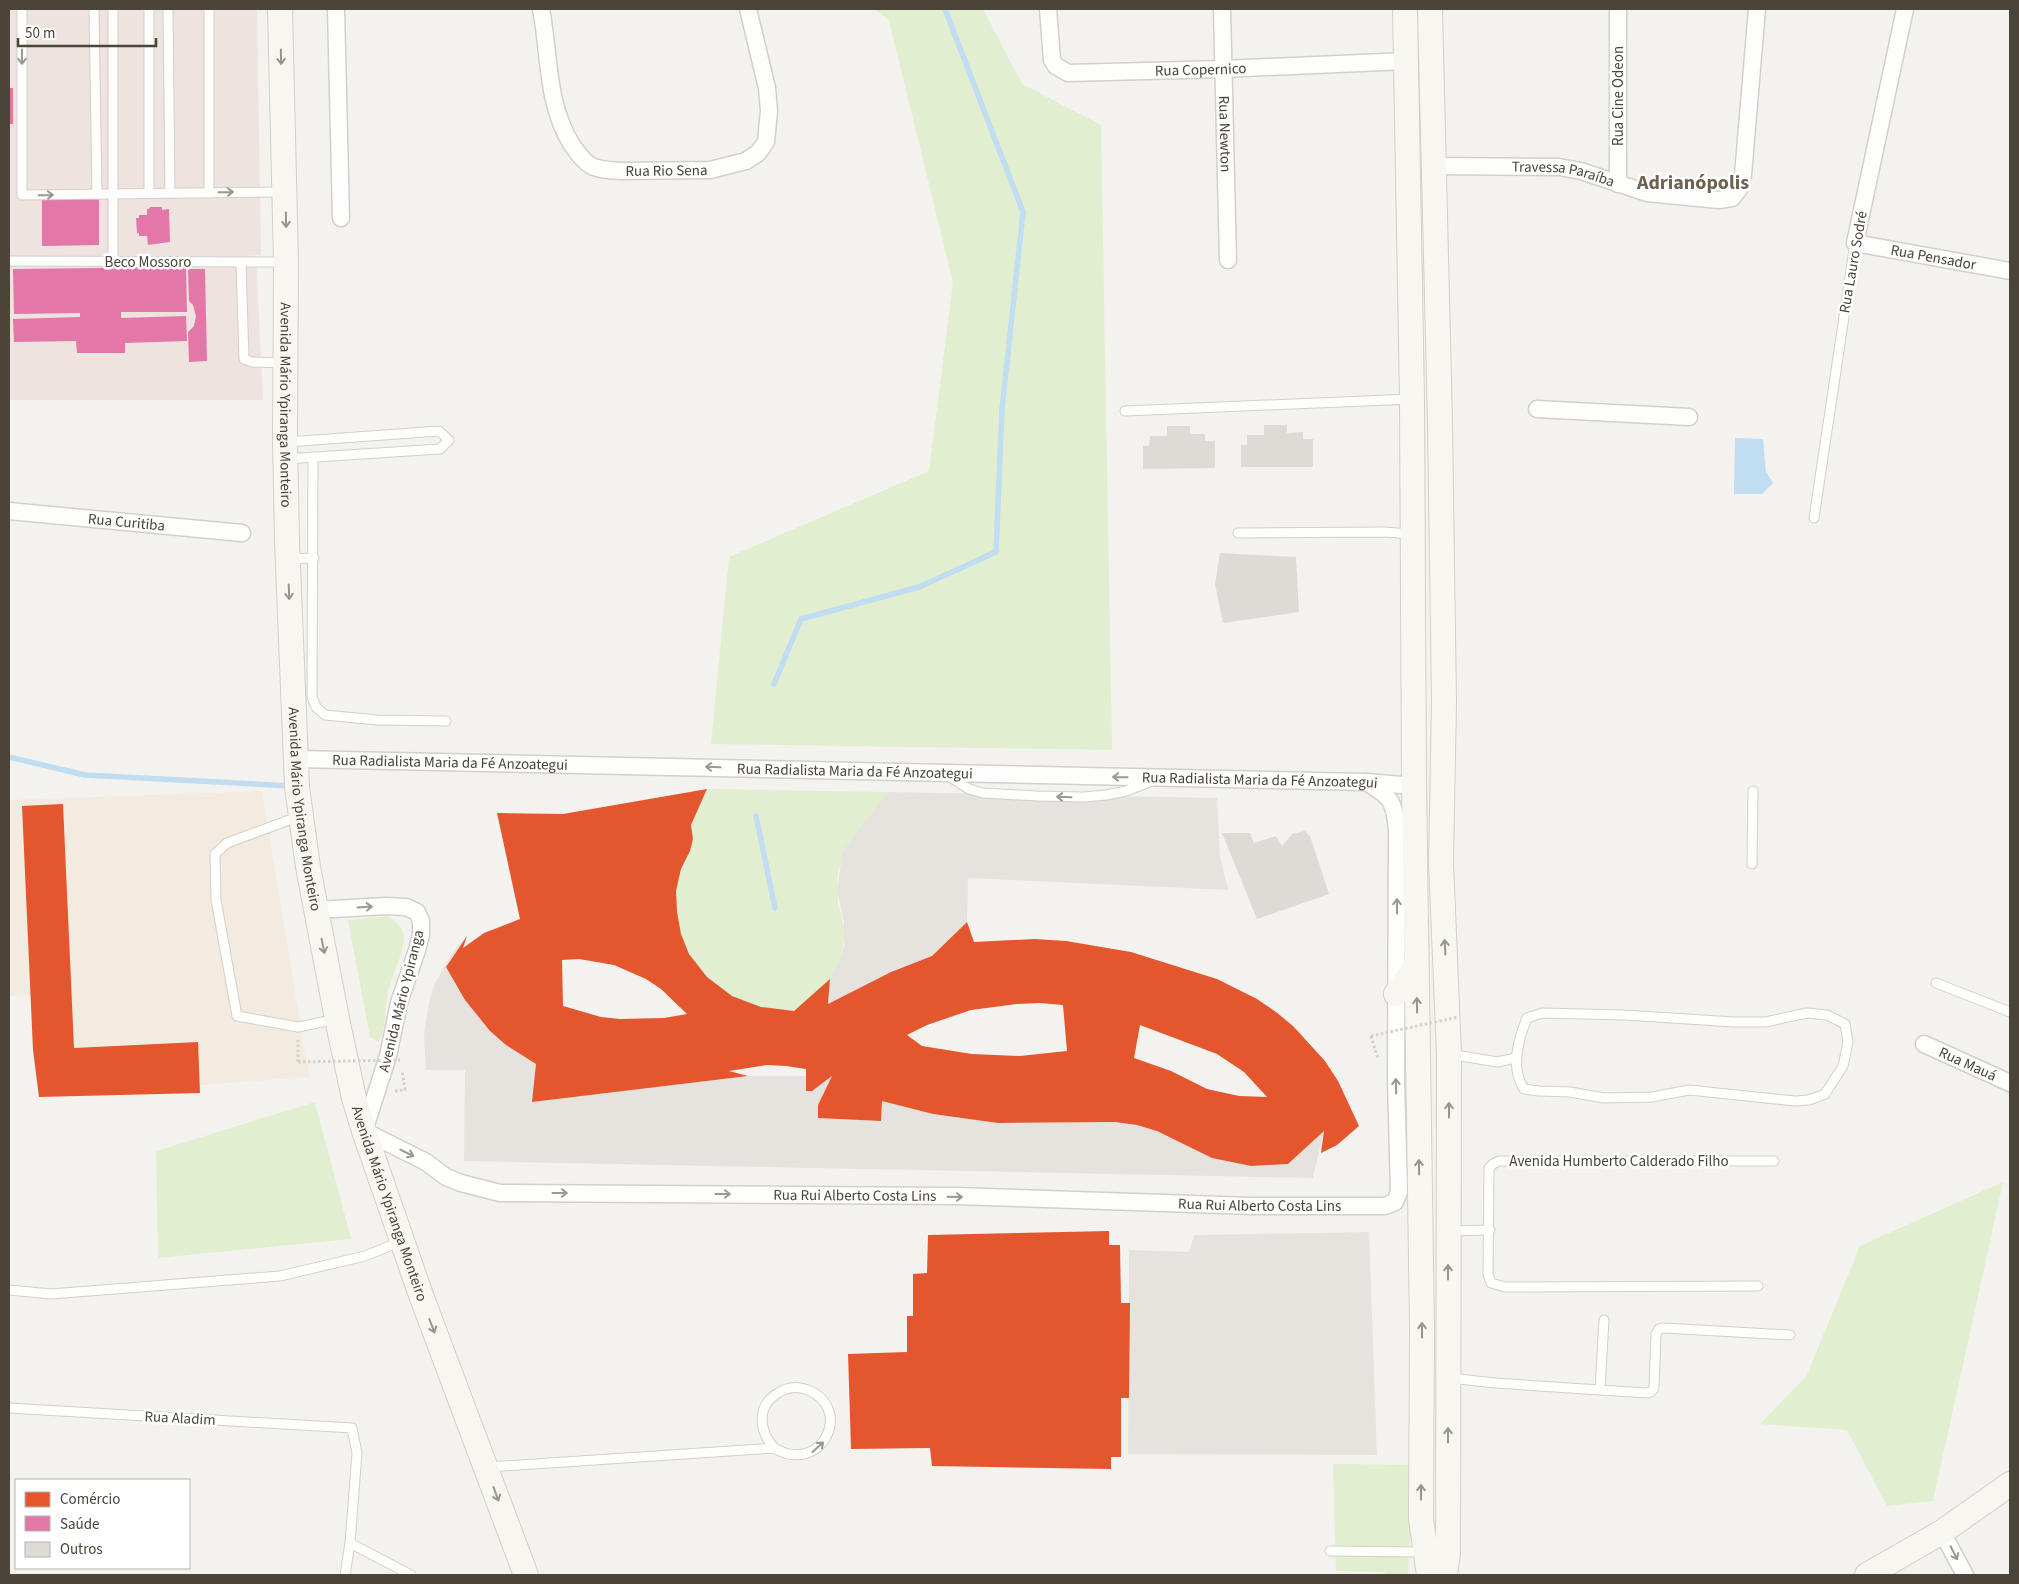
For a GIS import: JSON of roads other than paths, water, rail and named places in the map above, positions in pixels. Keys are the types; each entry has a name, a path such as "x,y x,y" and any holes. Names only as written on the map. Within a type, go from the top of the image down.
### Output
{"main road":[{"name":"Avenida Mário Ypiranga Monteiro","path":"280,9 286,262 287,363 285,450 296,759 300,816 316,910 354,1098 422,1298 526,1575"},
{"path":"1405,9 1412,399 1415,900 1422,1328 1420,1518 1417,1564"},
{"path":"1430,9 1444,702 1441,862 1449,1054 1448,1553 1445,1575"},
{"path":"1397,876 1415,900"},
{"path":"1396,994 1416,966"},
{"path":"1867,1575 1942,1532 2010,1484"},
{"path":"1420,1518 1429,1575"}],"street":[{"path":"336,9 341,218"},
{"name":"Rua Rio Sena","path":"541,9 546,32 552,98 562,129 577,153 589,165 605,170 620,171 710,170 746,161 758,153 766,142 769,111 767,88 748,9"},
{"name":"Rua Copernico","path":"1048,9 1052,60 1061,70 1076,73 1406,61"},
{"name":"Rua Newton","path":"1222,9 1228,260"},
{"name":"Rua Cine Odeon","path":"1618,9 1618,184"},
{"name":"Travessa Paraíba","path":"1434,166 1559,167 1581,171 1647,193 1719,200 1732,198 1739,189 1743,175 1757,9"},
{"name":"Rua Lauro Sodré","path":"1855,244 1905,9"},
{"name":"Rua Pensador","path":"1855,244 2010,271"},
{"path":"1537,409 1689,417"},
{"name":"Rua Curitiba","path":"9,511 242,533"},
{"name":"Rua Radialista Maria da Fé Anzoategui","path":"296,759 1366,782 1414,786"},
{"name":"Rua Rui Alberto Costa Lins","path":"364,1131 426,1162 446,1177 500,1193 956,1196 1242,1206 1360,1207 1392,1204 1398,1196 1397,829 1388,796 1366,782"},
{"name":"Avenida Mário Ypiranga","path":"316,910 386,906 406,907 417,912 422,921 421,935 400,1003 388,1056 364,1131"},
{"name":"Rua Mauá","path":"1924,1044 2010,1083"},
{"path":"1942,1532 1965,1575"}],"lane":[{"path":"22,9 22,195 285,192"},
{"path":"94,9 97,194"},
{"path":"113,9 113,262"},
{"path":"149,9 149,193"},
{"path":"168,9 170,193"},
{"path":"209,9 209,193"},
{"name":"Rua Lauro Sodré","path":"1814,518 1855,244"},
{"name":"Beco Mossoro","path":"9,261 286,262"},
{"path":"241,263 244,359 252,362 287,363"},
{"path":"1125,411 1412,399"},
{"path":"439,431 449,440 440,449 313,457 285,450 439,431"},
{"path":"313,457 312,697 316,707 326,715 377,720 446,721"},
{"path":"1238,533 1384,532 1413,534"},
{"path":"288,559 314,558"},
{"path":"1752,864 1753,791"},
{"path":"300,816 227,843 215,854 216,900 237,1016 298,1027 338,1019"},
{"path":"1936,982 2010,1012"},
{"path":"1542,1013 1624,1015 1734,1022 1765,1022 1806,1013 1827,1015 1845,1024 1848,1042 1843,1066 1824,1094 1809,1100 1794,1101 1689,1090 1652,1097 1604,1098 1570,1092 1524,1089 1518,1080 1516,1058 1526,1018 1542,1013"},
{"path":"1449,1054 1497,1062 1516,1058"},
{"name":"Avenida Humberto Calderado Filho","path":"1758,1286 1505,1287 1490,1283 1488,1274 1490,1230 1489,1168 1499,1161 1774,1161"},
{"path":"1448,1232 1490,1230"},
{"path":"9,1290 51,1294 280,1276 365,1256 402,1241"},
{"path":"1600,1390 1604,1320"},
{"path":"1448,1378 1600,1390 1651,1392 1654,1388 1656,1334 1659,1330 1664,1328 1790,1335"},
{"path":"486,1467 774,1448 788,1455 803,1456 821,1446 827,1437 830,1428 830,1417 822,1399 809,1390 794,1388 784,1390 768,1402 763,1411 762,1431 774,1448"},
{"name":"Rua Aladim","path":"9,1408 352,1428 357,1453 350,1543"},
{"path":"345,1575 350,1543 412,1575"},
{"path":"1330,1551 1417,1564"}],"water":[{"path":"1735,438 1763,439 1766,472 1773,483 1762,494 1734,494"}],"waterway":[{"path":"774,684 801,619 919,587 996,552 1002,410 1023,212 945,9"},
{"path":"9,757 85,775 292,786"},
{"path":"756,816 775,908"}],"district":[{"name":"Adrianópolis","path":"1693,182"}]}
